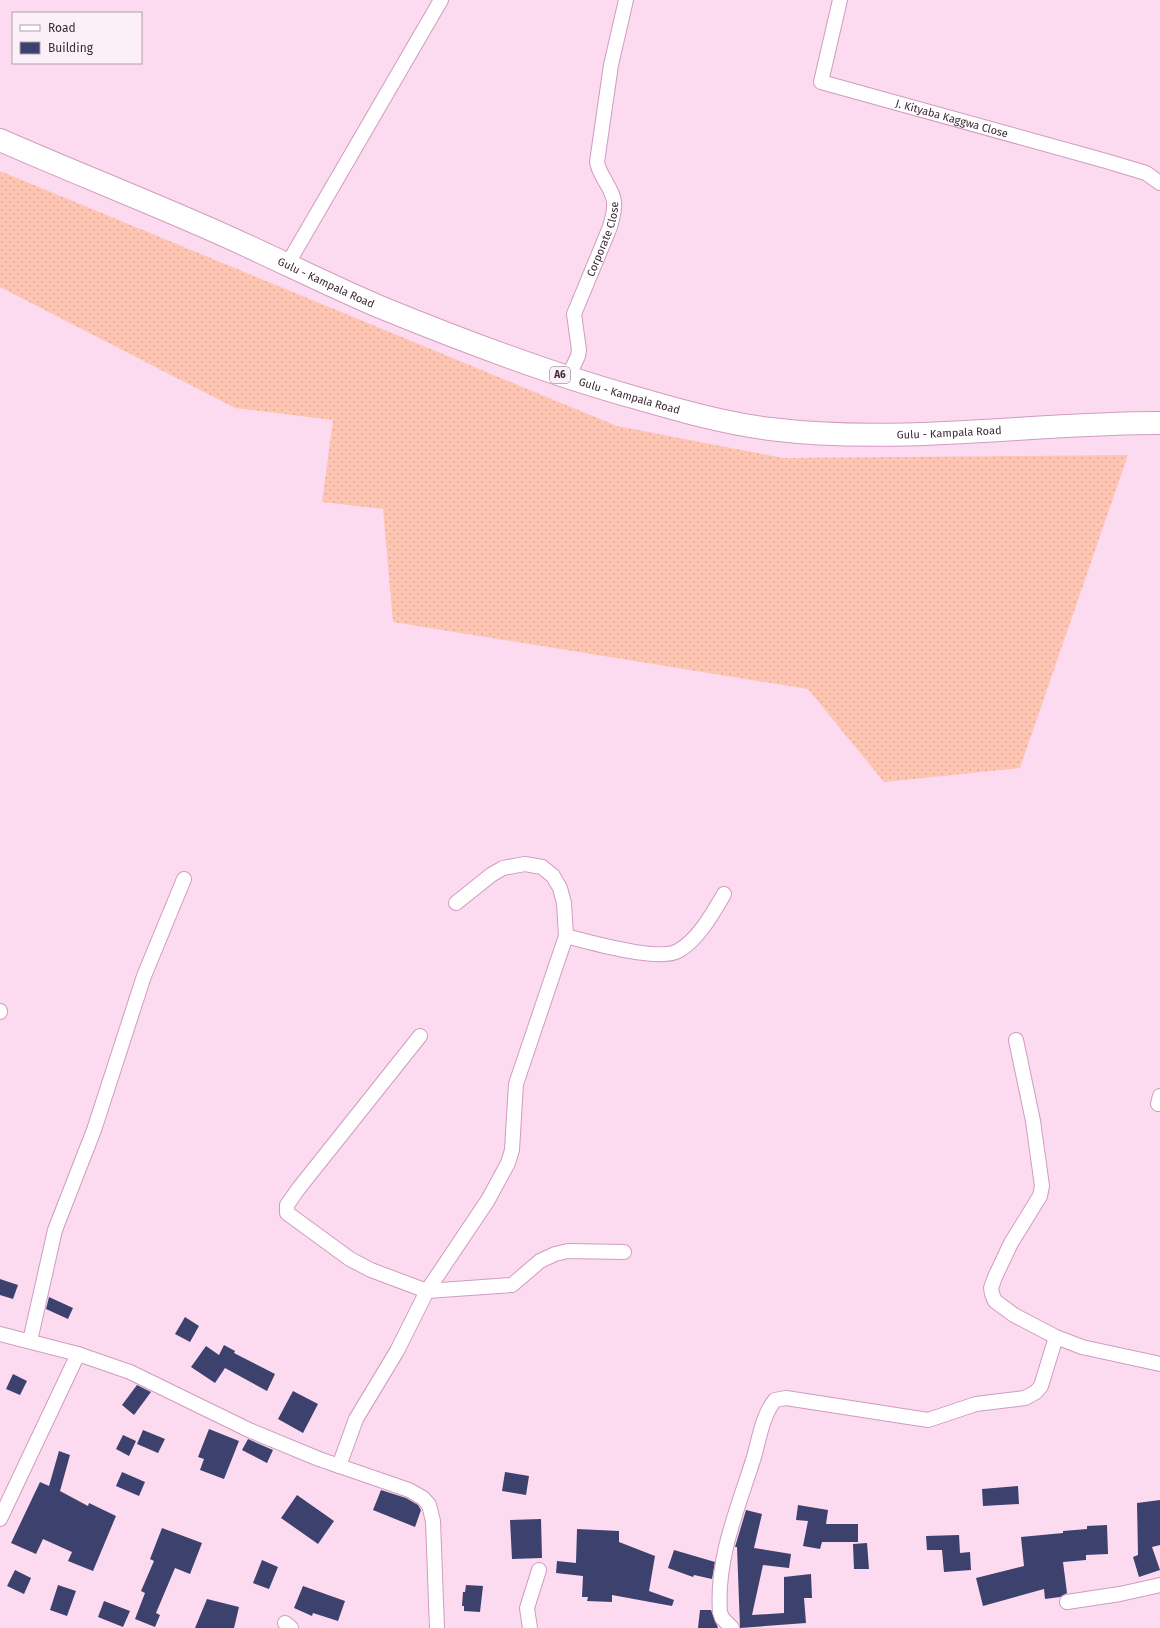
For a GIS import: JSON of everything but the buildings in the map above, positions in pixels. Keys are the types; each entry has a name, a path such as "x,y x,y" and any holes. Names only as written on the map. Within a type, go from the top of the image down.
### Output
{"main road":[{"name":"Gulu - Kampala Road","path":"0,140 196,223 380,307 560,375 712,419 769,429 822,434 937,432 1066,425 1160,423"}],"street":[{"path":"287,265 441,0"},
{"name":"Corporate Close","path":"560,375 570,373 578,356 578,341 574,314 610,227 613,214 614,201 598,168 597,162 611,65 626,0"},
{"name":"J. Kityaba Kaggwa Close","path":"840,0 821,82 1106,161 1146,173 1160,183"},
{"path":"339,1466 356,1419 397,1351 427,1291 488,1200 508,1163 512,1150 516,1084 566,936 564,903 560,888 553,876 542,867 525,864 503,868 491,875 456,903"},
{"path":"30,1341 55,1230 94,1130 144,976 184,879"},
{"path":"566,936 601,945 656,954 669,954 684,946 709,921 724,894"},
{"path":"420,1036 299,1188 286,1208 290,1216 350,1259 371,1270 427,1291 512,1285 540,1261 555,1254 568,1251 624,1252"},
{"path":"1016,1040 1033,1121 1042,1186 1040,1196 1011,1243 995,1277 992,1288 992,1294 995,1301 1014,1316 1056,1337 1082,1347 1160,1364"},
{"path":"1160,1096 1158,1104 1160,1104"},
{"path":"0,1334 78,1354 130,1372 249,1430 339,1466 410,1490 423,1498 428,1505 433,1521 437,1628"},
{"path":"732,1628 722,1618 720,1612 721,1569 728,1536 763,1428 770,1408 775,1400 786,1398 912,1419 928,1420 976,1404 1025,1398 1036,1392 1041,1386 1056,1337"},
{"path":"0,1519 78,1354"},
{"path":"530,1628 527,1608 539,1570"},
{"path":"1068,1602 1120,1594 1160,1585"}],"shaded area":[{"path":"0,171 617,426 783,458 1128,455 1020,768 884,782 808,689 393,622 383,509 322,502 333,420 235,408 0,287"}]}
